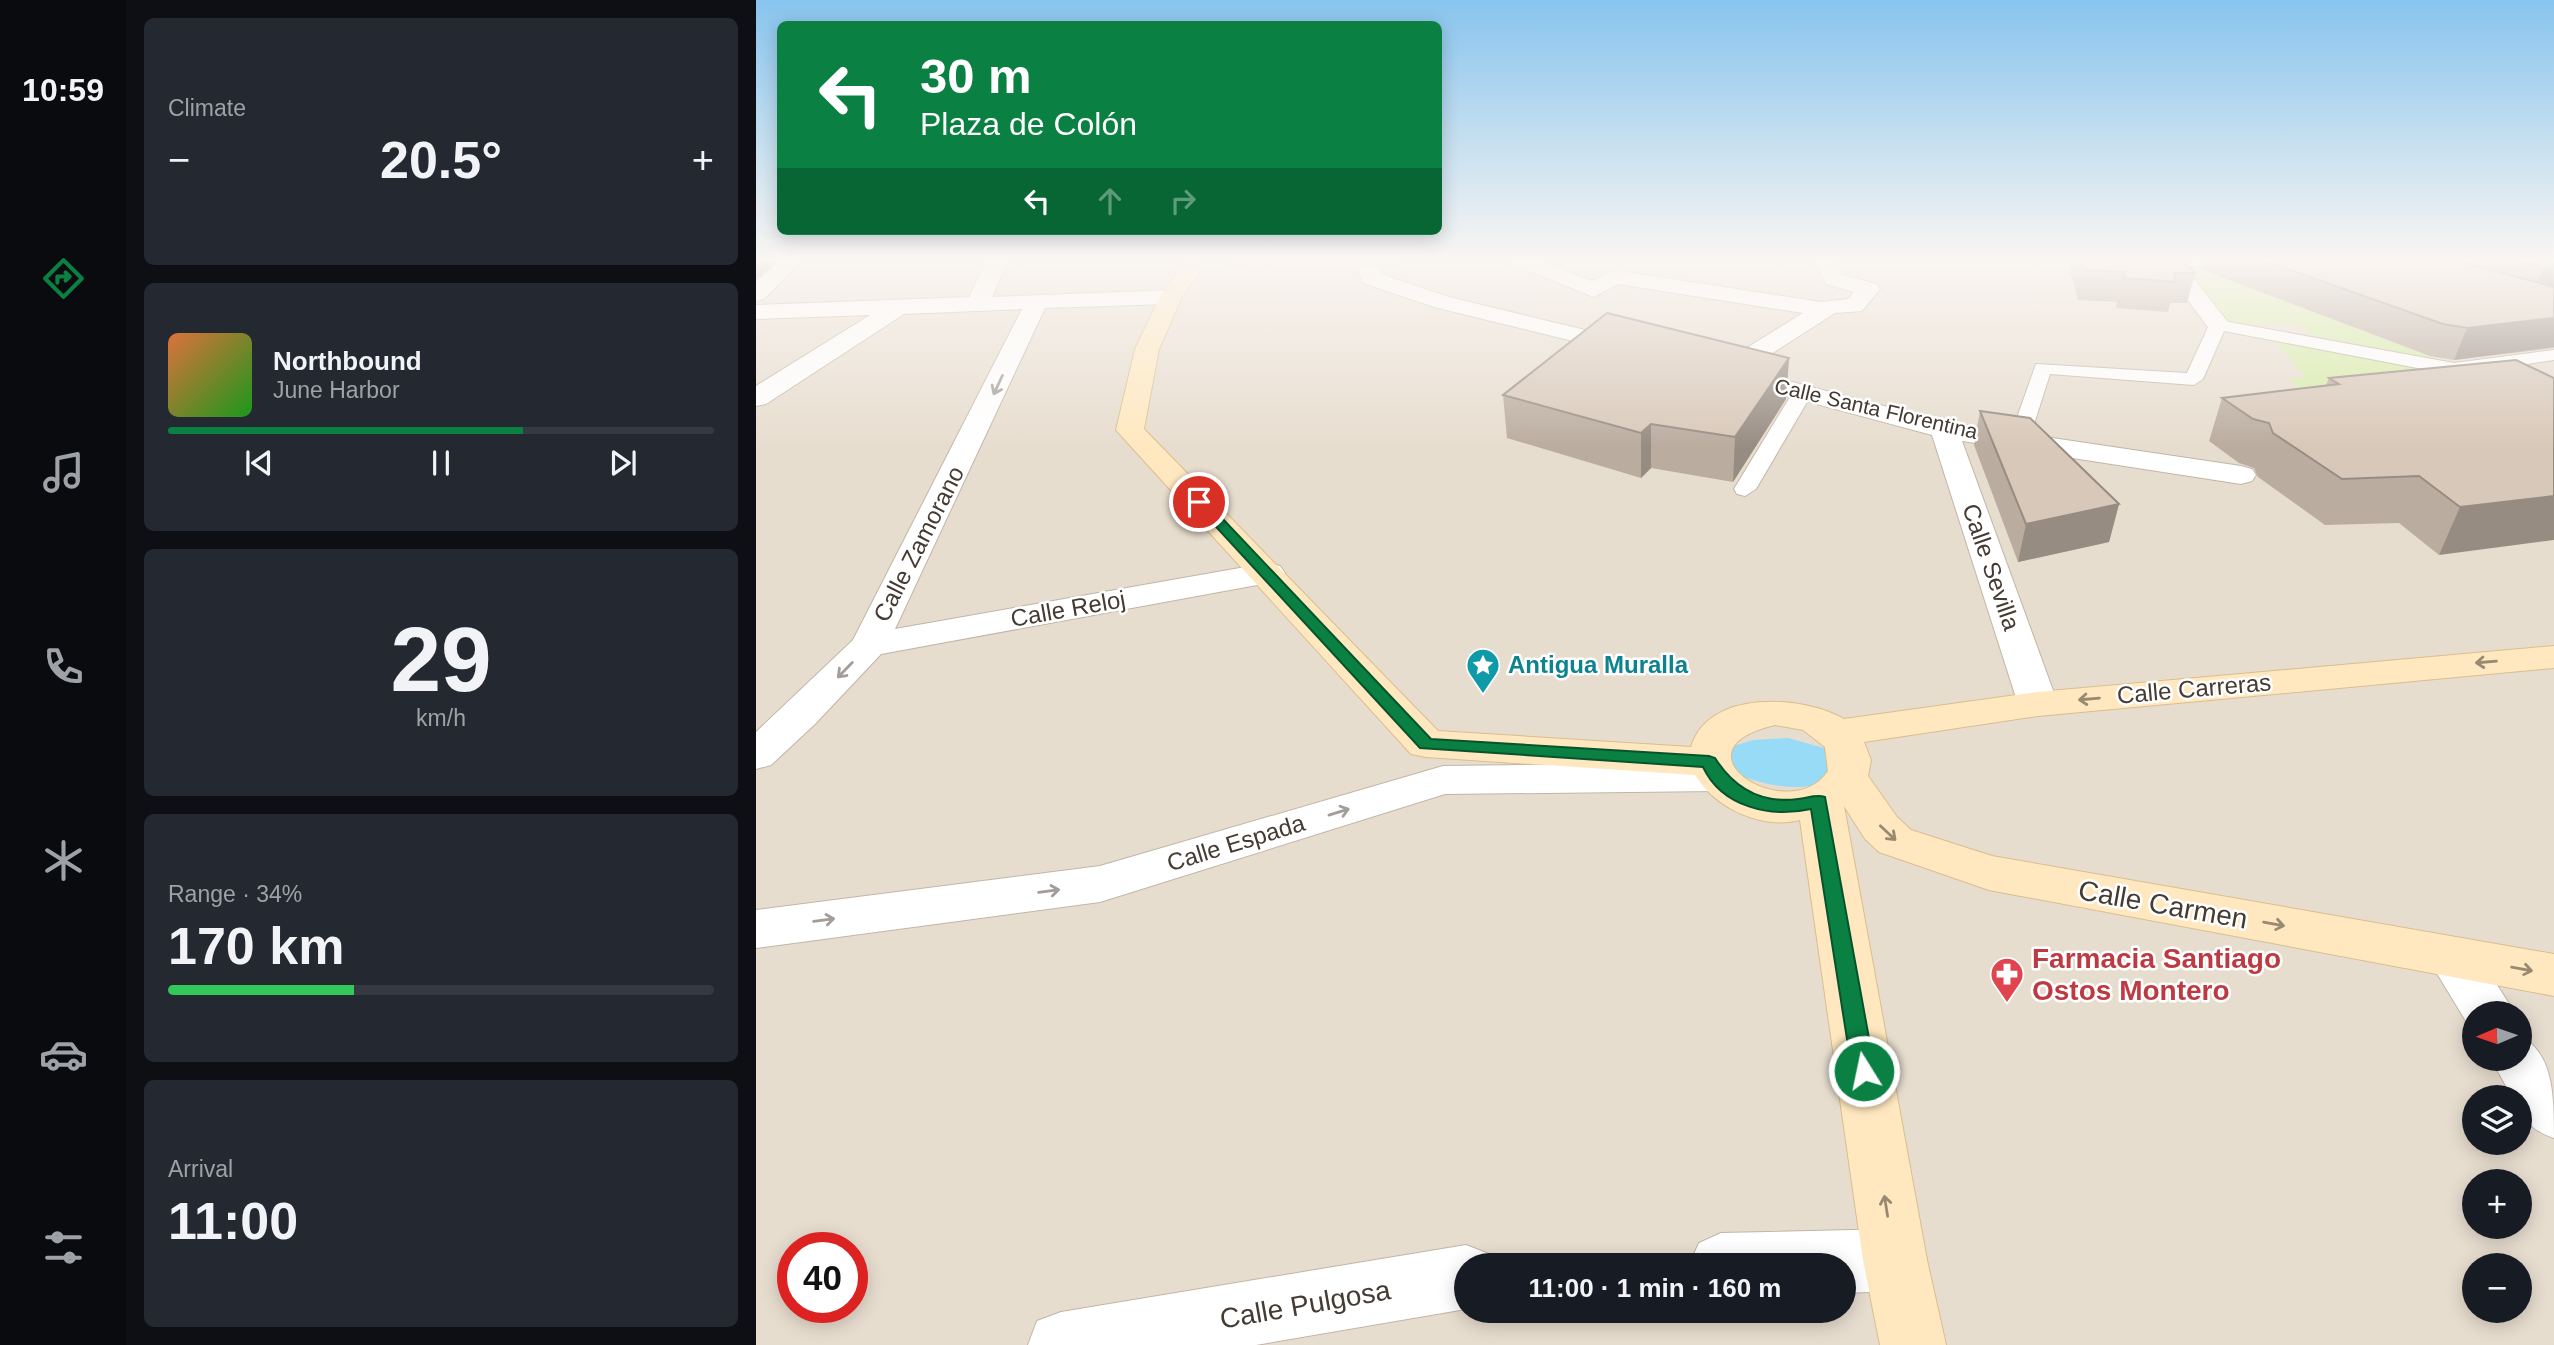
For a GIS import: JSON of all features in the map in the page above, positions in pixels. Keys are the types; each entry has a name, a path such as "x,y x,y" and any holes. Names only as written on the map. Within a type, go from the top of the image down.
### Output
{"street":[{"path":"756,398 873,323"},
{"name":"Calle Zamorano","path":"756,755 801,715 869,645 970,444 1027,323"},
{"path":"1159,323 1147,349 1130,430 1268,573 1426,744 1712,769"},
{"path":"1528,323 1657,354"},
{"name":"Calle Santa Florentina","path":"1799,323 1714,369 1944,430 2241,475"},
{"name":"Calle Sevilla","path":"1944,430 2038,704"},
{"name":"Calle Reloj","path":"869,645 1268,573"},
{"name":"Calle Carreras","path":"1836,733 2038,704 2554,657"},
{"path":"1775,712 1798,715 1819,722 1836,733 1848,747 1852,763 1833,790 1796,806 1760,803 1730,790 1712,769 1710,745 1719,732 1733,721 1753,714 1775,712"},
{"name":"Calle Espada","path":"756,929 1100,884 1443,780 1712,769"},
{"path":"1833,790 1895,1260 1913,1345"},
{"name":"Calle Carmen","path":"1833,790 1895,841 1989,873 2554,975"},
{"path":"2452,957 2481,1001"},
{"path":"2526,1071 2554,1113"},
{"path":"1856,1261 1895,1260"},
{"name":"Calle Pulgosa","path":"1061,1345 1454,1279"}],"lane":[{"path":"2019,440 2043,368 2194,379 2218,325 2454,369 2487,386"},
{"path":"2454,369 2554,355"},
{"path":"1745,489 1803,392"}],"shaded area":[{"path":"756,323 2554,323 2554,1345 756,1345"}],"green space":[{"path":"2216,323 2343,323 2455,366 2309,334 2294,323 2218,325"},
{"path":"2276,342 2455,374 2320,405 2288,378 2306,378"}],"water":[{"path":"1788,738 1824,748 1835,761 1819,785 1772,785 1727,771 1724,749 1753,740"}],"building":[{"path":"1595,323 1647,323 1789,358 1735,437 1651,424 1641,433 1503,395"},
{"path":"2440,323 2513,323 2467,328"},
{"path":"2516,360 2554,378 2554,496 2460,507 2419,476 2342,479 2273,433 2269,423 2253,419 2222,398 2339,384 2329,378"},
{"path":"1980,411 2030,418 2119,504 2026,524"}],"place":[{"name":"Antigua Muralla","path":"1483,695"},
{"name":"Farmacia Santiago Ostos Montero","path":"2007,1004"}],"route":[{"path":"1199,502 1426,744 1709,762 1716,777 1730,790 1749,800 1772,806 1796,806 1819,801 1864,1071"}]}
